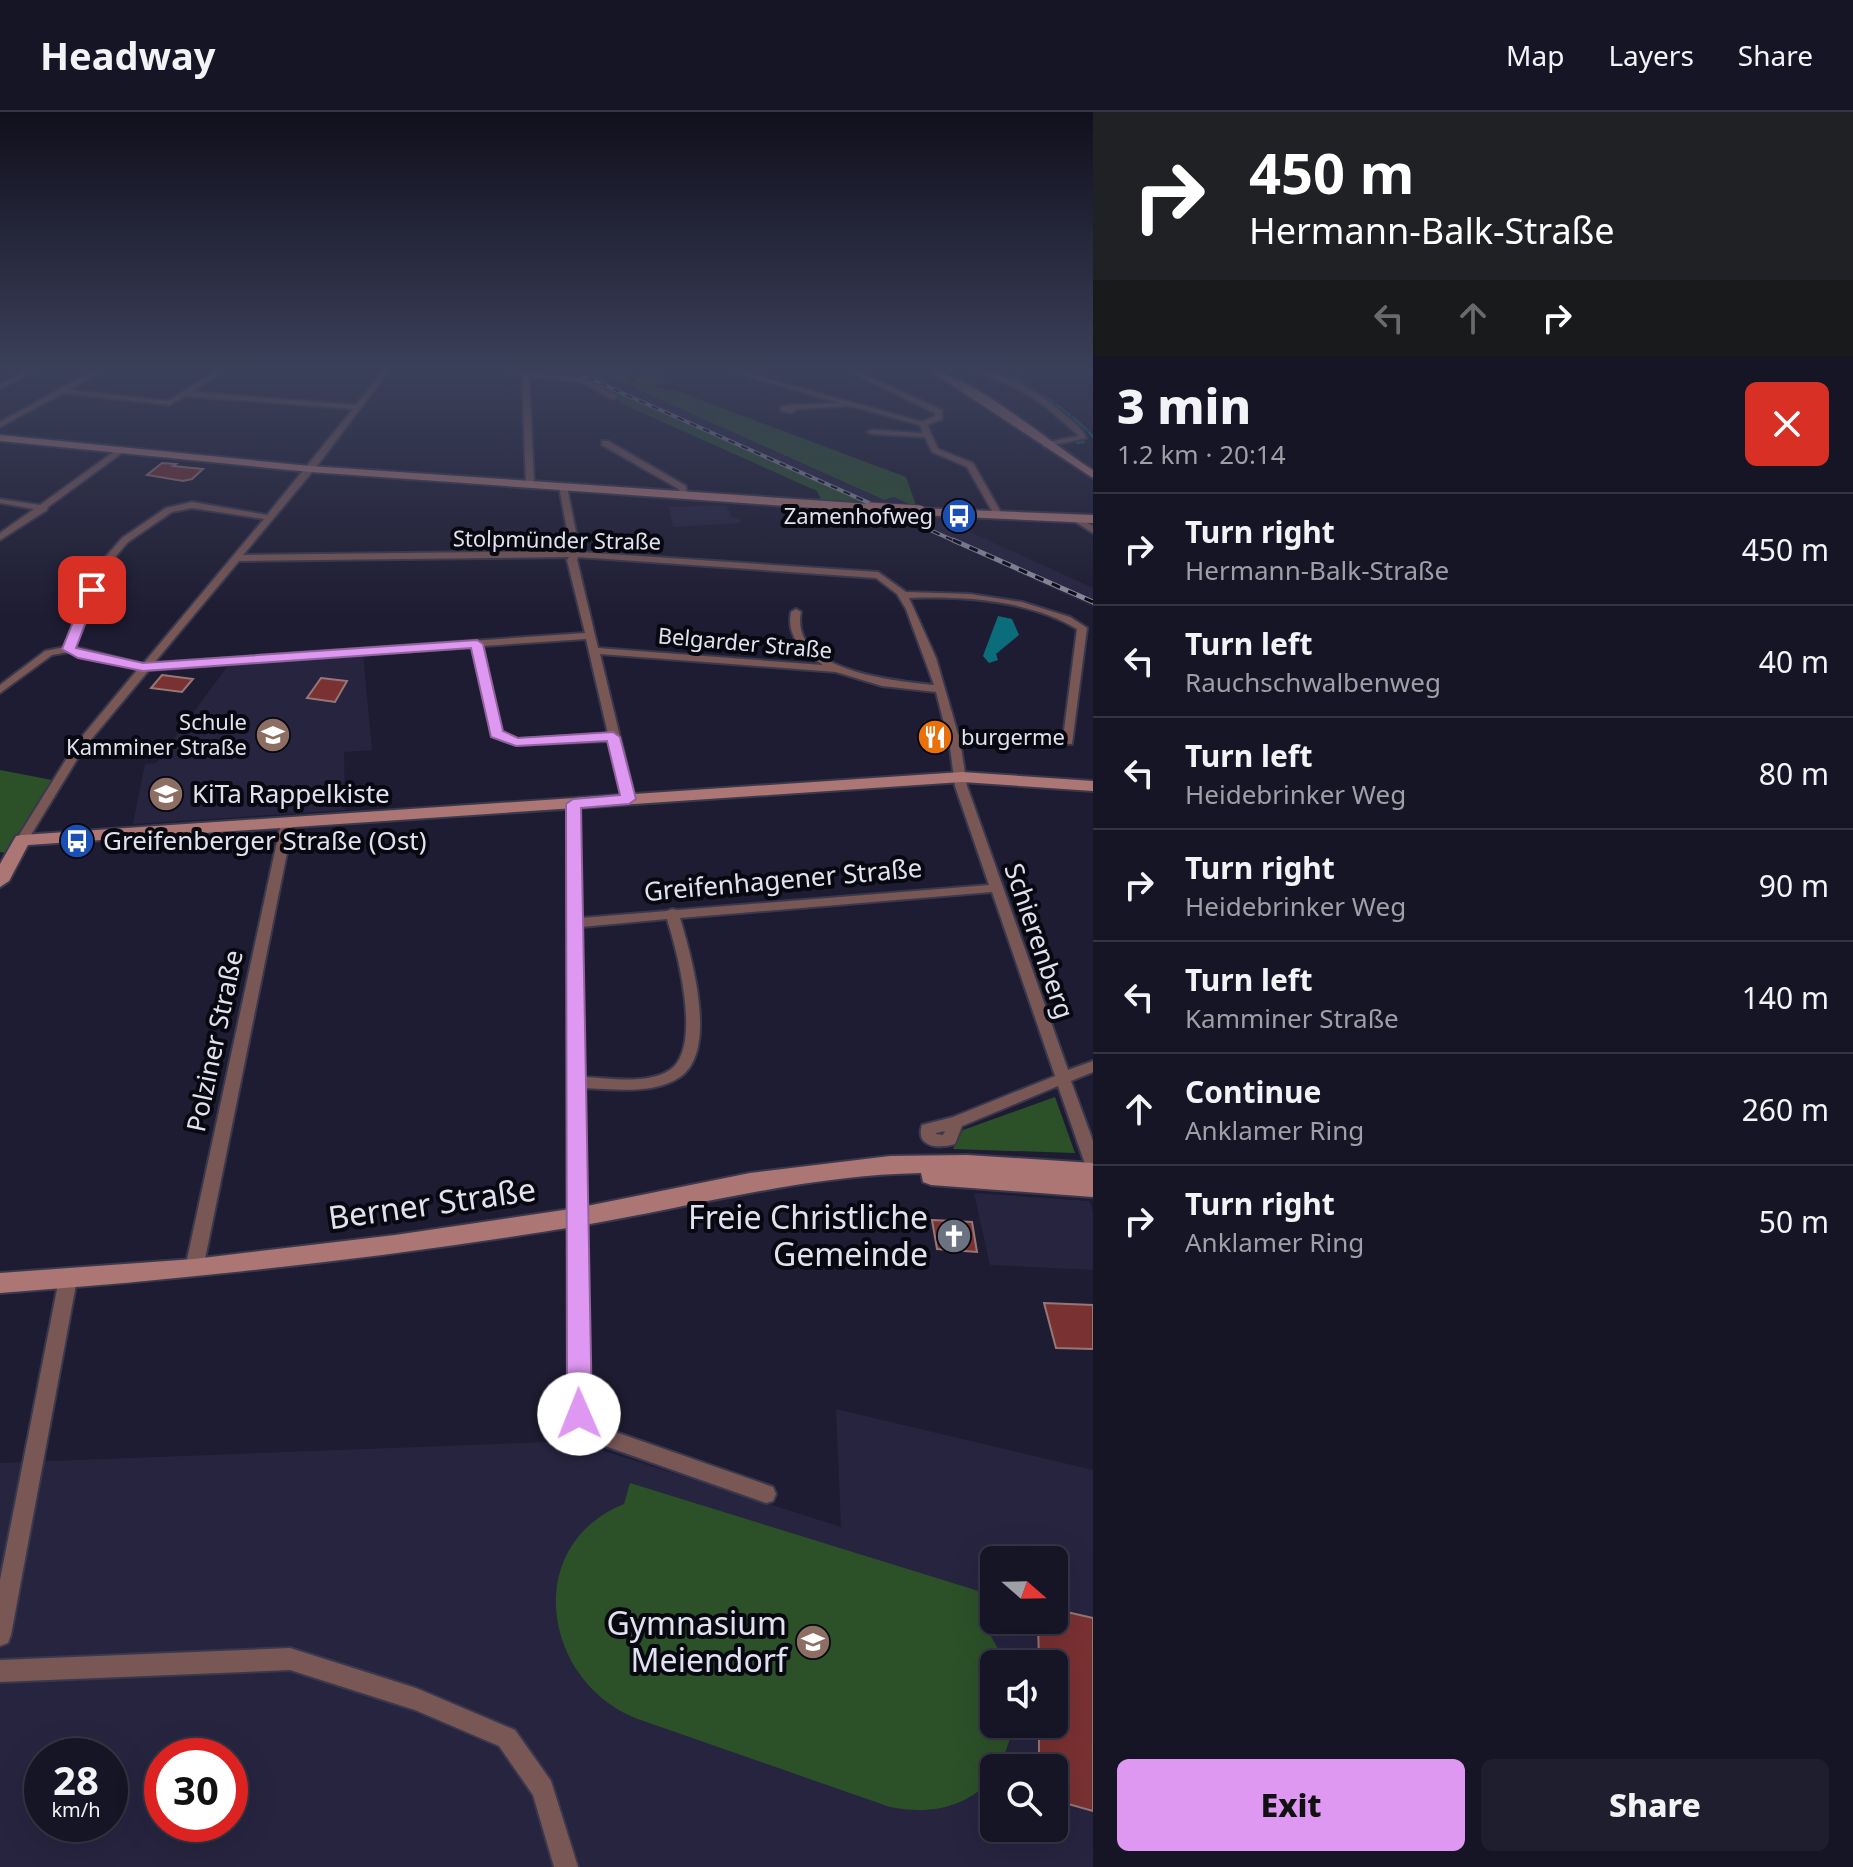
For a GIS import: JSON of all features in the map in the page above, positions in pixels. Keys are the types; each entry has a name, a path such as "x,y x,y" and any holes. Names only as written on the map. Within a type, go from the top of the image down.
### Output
{"street":[{"path":"0,537 117,454"},
{"path":"161,454 310,469 563,487 999,516 1093,519"},
{"path":"0,881 79,747 322,454"},
{"path":"529,454 530,484"},
{"path":"624,454 683,488 683,495"},
{"path":"944,454 970,465 999,516"},
{"path":"1061,454 1093,475"},
{"path":"563,487 575,554 572,560 629,799"},
{"path":"0,501 44,508"},
{"path":"69,649 106,562 125,540 169,510 192,505 270,518"},
{"path":"1075,518 1093,530"},
{"name":"Stolpmünder Straße","path":"235,558 575,554 878,575 903,595"},
{"path":"903,595 941,595 1051,611 1082,628 1068,742 953,737"},
{"name":"Schierenberg","path":"903,595 922,634 953,737 962,777 961,786 1093,1164"},
{"path":"796,612 792,623 797,637 837,669"},
{"path":"0,690 49,653 69,649 82,655 143,667 590,636"},
{"path":"477,644 496,734 516,742 613,737"},
{"name":"Belgarder Straße","path":"594,651 837,669 882,683 938,689"},
{"path":"22,840 962,777 1093,786"},
{"path":"573,804 579,1414 598,1435 766,1494"},
{"name":"Polziner Straße","path":"194,1269 287,823"},
{"name":"Greifenhagener Straße","path":"575,923 995,888"},
{"path":"577,1082 649,1081 675,1073 683,1066 693,1044 685,956 672,913"},
{"path":"956,1122 1093,1066"},
{"name":"Berner Straße","path":"0,1283 194,1269 395,1245 577,1217 750,1182 871,1170 948,1171"},
{"path":"948,1171 1093,1172"},
{"path":"948,1171 1093,1188"},
{"path":"0,1635 68,1279"},
{"path":"0,1671 290,1659 416,1699 507,1738 543,1789 566,1867"}],"shaded area":[{"path":"734,454 759,454 868,504 822,501 817,491"},
{"path":"759,454 780,454 883,500 894,497 1093,588 1093,607"},
{"path":"781,454 844,454 906,477 917,508 894,497 884,500"},
{"path":"726,505 733,518 740,519 741,523 673,527 669,507"},
{"path":"998,616 1012,619 1019,635 996,654 998,660 989,663 983,656"},
{"name":"Schule Kamminer Straße","path":"363,654 372,750 344,752 345,810 133,824 145,764 156,763 230,663"},
{"path":"0,770 52,780 7,853 0,852"},
{"path":"1055,1097 1075,1153 953,1149 963,1130"},
{"path":"974,1193 1089,1201 1093,1211 1093,1270 990,1265"},
{"path":"836,1409 1093,1470 1093,1867 0,1867 0,1463 573,1441 841,1527"},
{"path":"630,1483 980,1591 980,1634 990,1634 999,1650 980,1650 980,1738 1010,1738 1005,1754 980,1754 980,1790 946,1807 919,1810 890,1807 635,1718 604,1700 580,1674 564,1644 556,1612 558,1580 570,1549 591,1523 624,1504"}],"building":[{"path":"162,463 203,469 192,479 183,481 147,475"},
{"path":"162,675 193,679 182,692 151,688"},
{"path":"321,678 347,681 335,702 307,698"},
{"name":"Freie Christliche Gemeinde","path":"932,1220 972,1222 977,1252 937,1249"},
{"path":"1044,1303 1093,1305 1093,1349 1056,1348"},
{"path":"1068,1612 1093,1618 1093,1811 1068,1804 1068,1754 1039,1754 1039,1738 1068,1738 1068,1650 1039,1650 1038,1634 1068,1634"}],"railway":[{"path":"759,454 957,542"},
{"path":"953,540 1093,602"}],"place":[{"name":"Zamenhofweg","path":"959,516"},
{"name":"Schule Kamminer Straße","path":"273,735"},
{"name":"burgerme","path":"935,737"},
{"name":"KiTa Rappelkiste","path":"166,794"},
{"name":"Greifenberger Straße (Ost)","path":"77,841"},
{"name":"Freie Christliche Gemeinde","path":"954,1236"},
{"name":"Gymnasium Meiendorf","path":"813,1642"}],"route":[{"path":"92,590 69,649 82,655 143,667 477,644 496,734 516,742 613,737 629,799 573,804 579,1414"}]}
